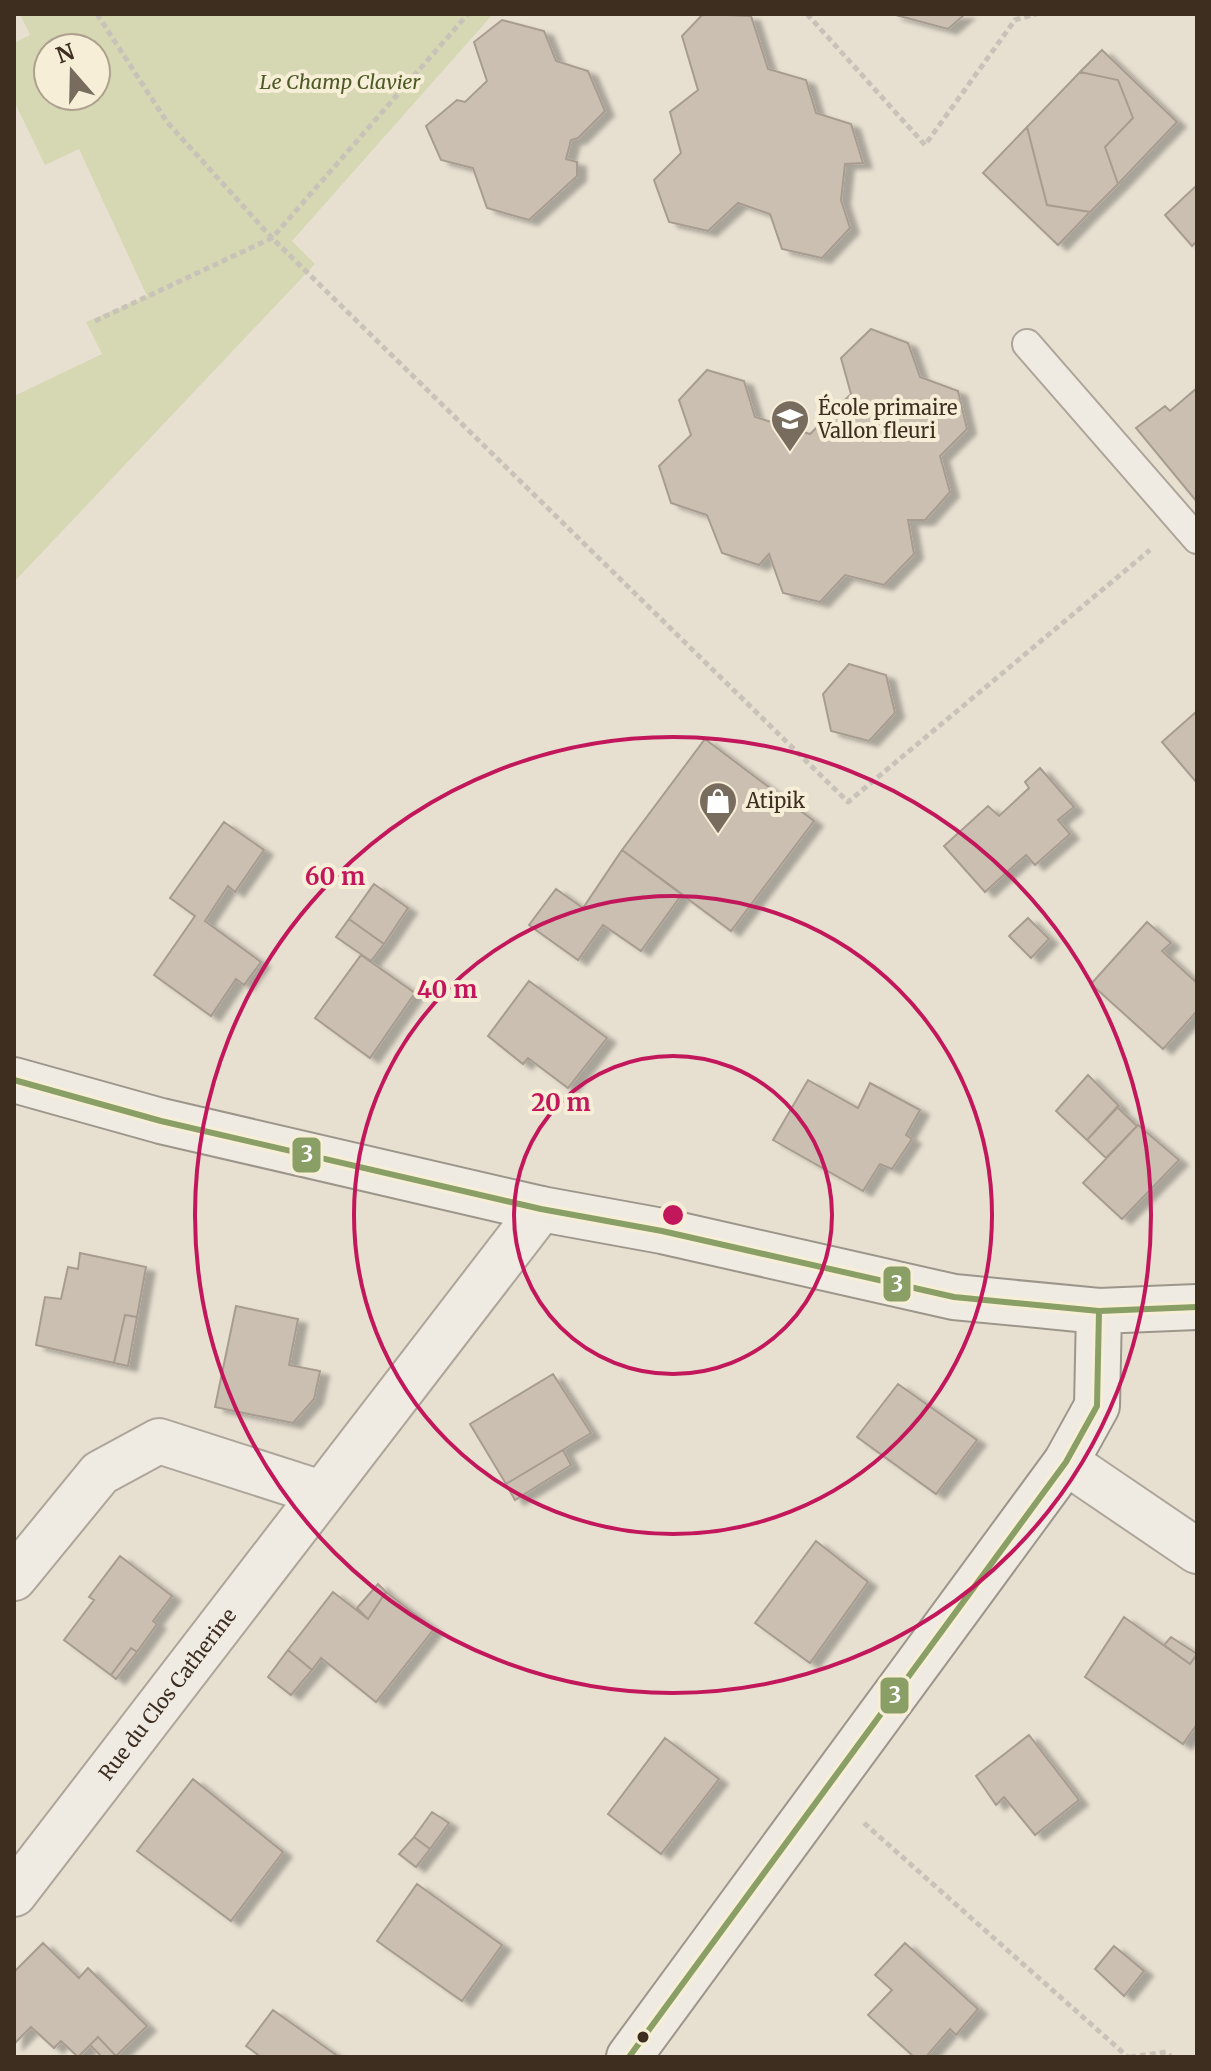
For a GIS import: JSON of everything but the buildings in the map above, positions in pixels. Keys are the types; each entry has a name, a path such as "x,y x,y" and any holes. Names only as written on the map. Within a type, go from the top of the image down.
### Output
{"main road":[{"path":"14,1080 161,1121 541,1209 662,1231 954,1297 1099,1311 1197,1307"},
{"name":"Rue du Clos Catherine","path":"14,1894 541,1209"},
{"path":"629,2057 1066,1462 1097,1406 1099,1311"},
{"path":"14,1578 100,1473 159,1441 321,1493"},
{"path":"1066,1462 1197,1551"}],"lane":[{"path":"1027,344 1190,531"}],"path":[{"path":"97,14 167,122 272,238 848,802 1190,531"},
{"path":"455,14 461,22"},
{"path":"95,321 272,238 468,14"},
{"path":"807,14 925,145 1015,20 1036,14"},
{"path":"827,1791 1129,2057 1166,2052 1171,2057"}],"green space":[{"name":"Le Champ Clavier","path":"20,14 493,14 292,241 315,264 14,582 14,396 102,354 86,322 147,296 79,149 45,165 14,101 14,43 30,35"}],"transit line":[{"name":"3","path":"14,1080 161,1121 541,1209 662,1231 954,1297 1099,1311 1197,1307"},
{"name":"3","path":"629,2057 1066,1462 1097,1406 1099,1311"}],"place":[{"name":"École primaire Vallon fleuri","path":"790,453"},
{"name":"Atipik","path":"718,835"}]}
